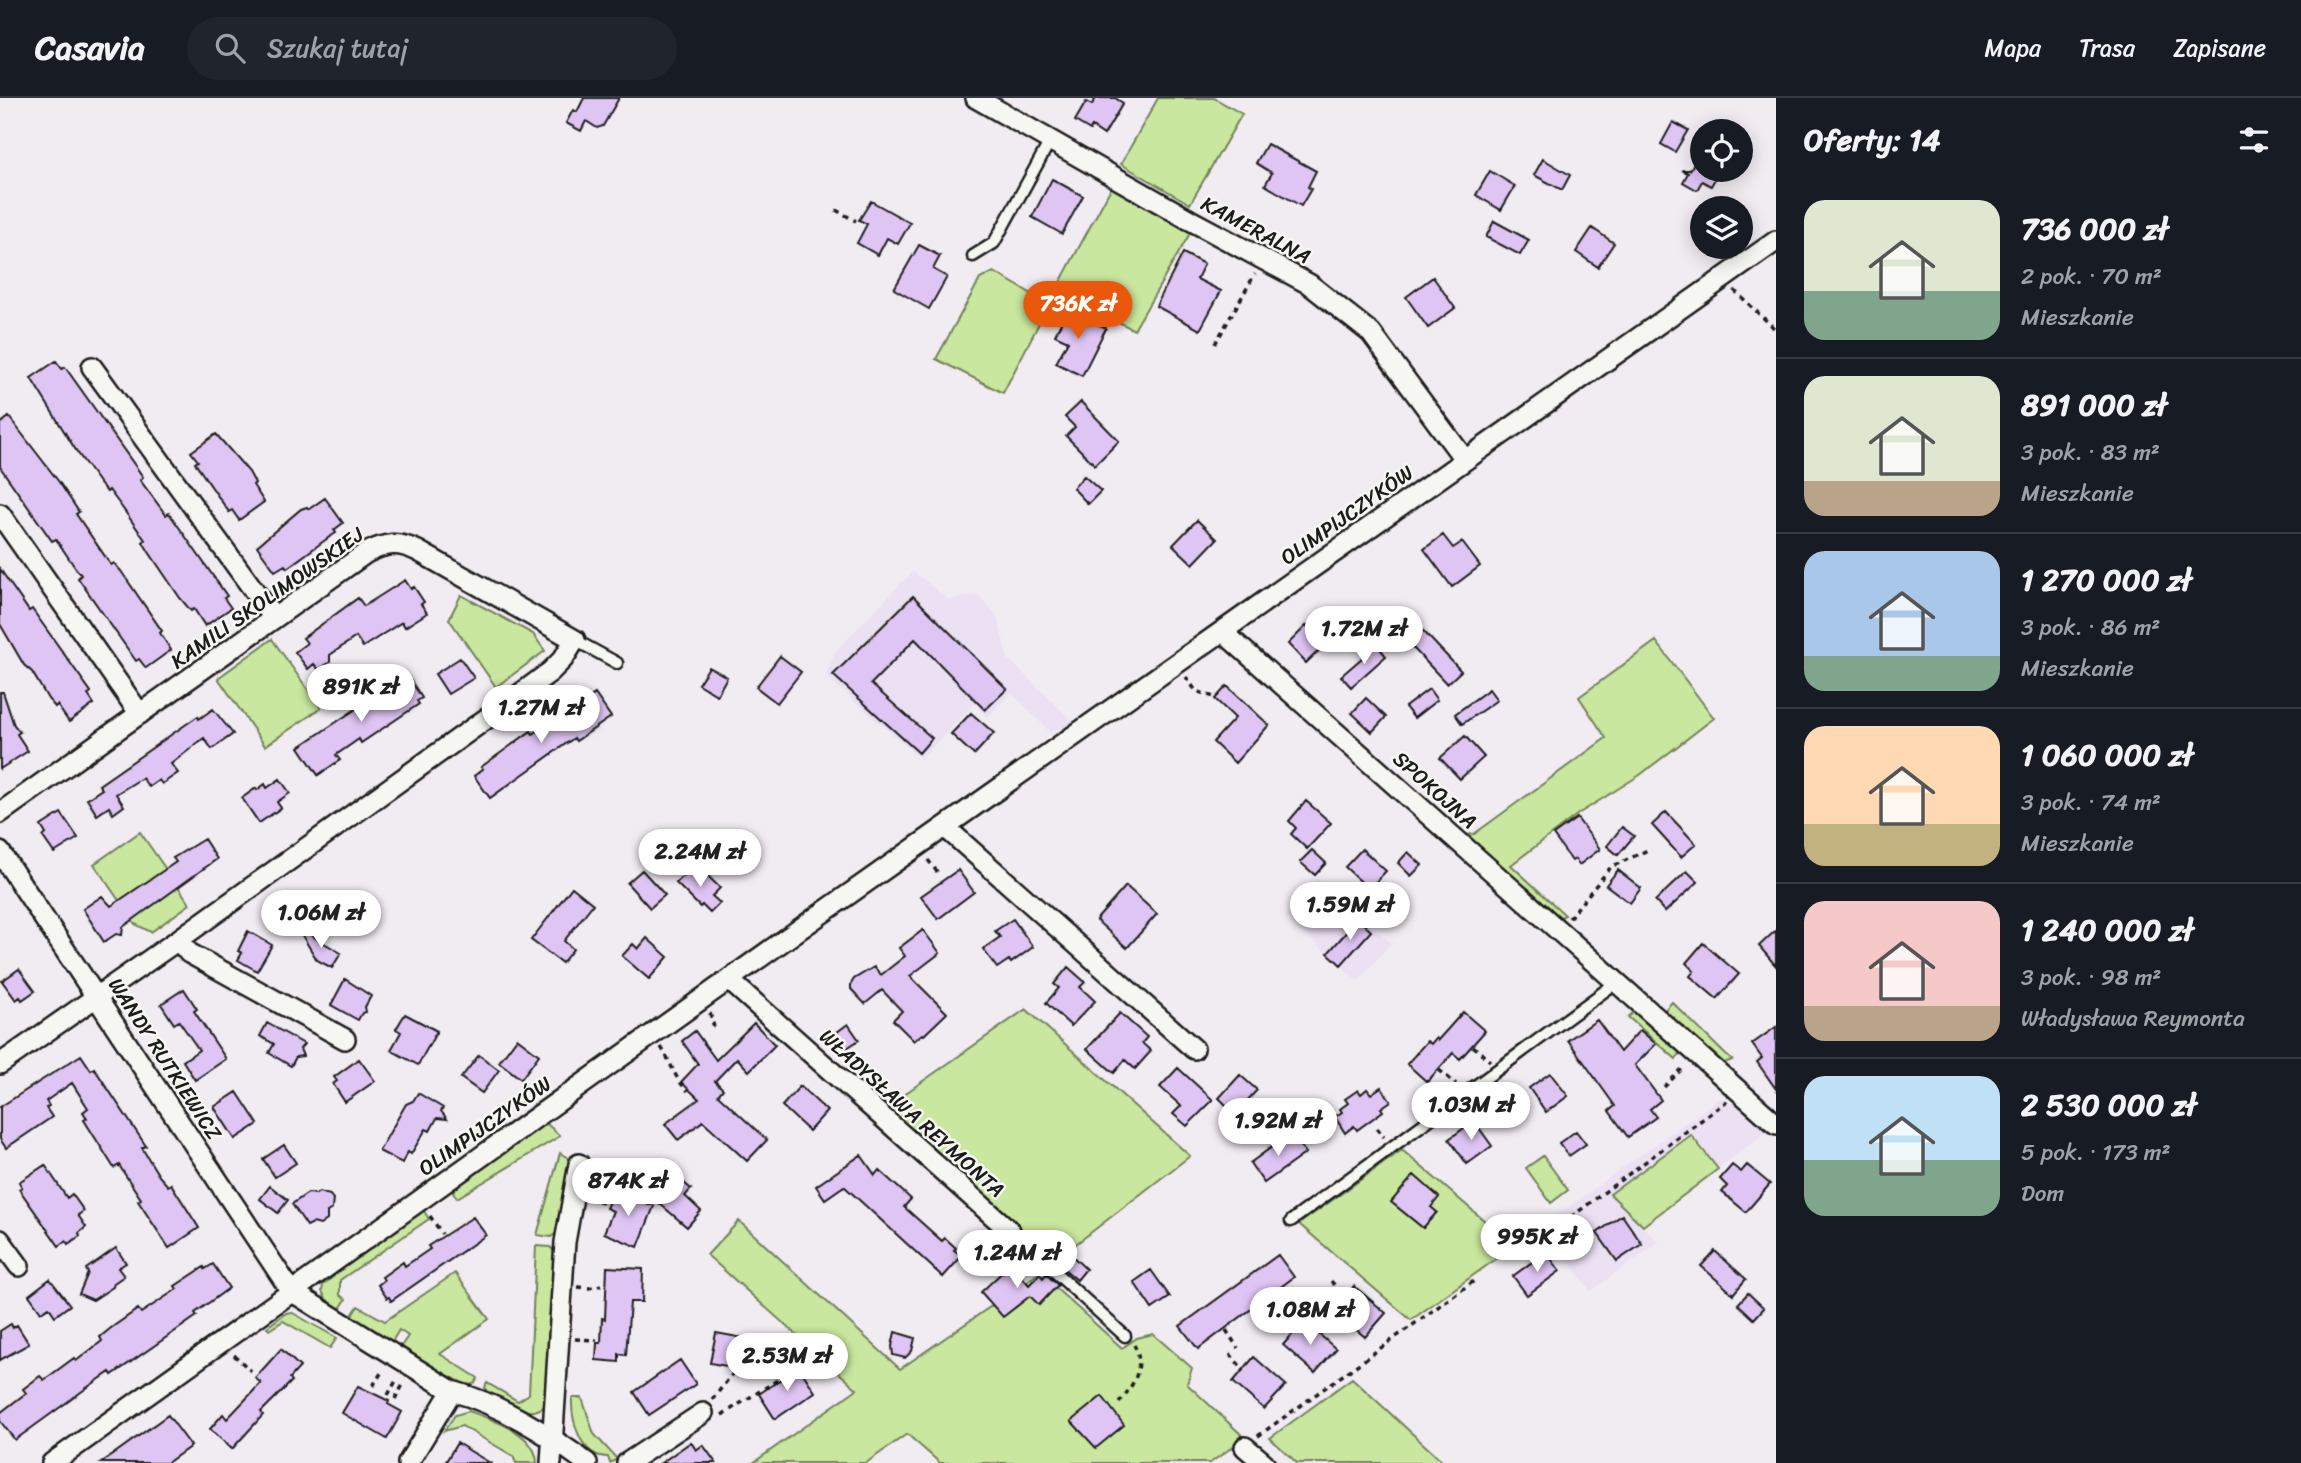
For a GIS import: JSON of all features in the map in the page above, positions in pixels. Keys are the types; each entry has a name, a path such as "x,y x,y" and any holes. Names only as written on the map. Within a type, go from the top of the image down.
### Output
{"street":[{"name":"KAMERALNA","path":"976,98 1309,284 1371,333 1465,460"},
{"name":"OLIMPIJCZYKÓW","path":"52,1463 652,1034 1776,241"},
{"path":"92,367 274,618"},
{"path":"0,514 140,714"},
{"name":"KAMILI SKOLIMOWSKIEJ","path":"0,813 366,553 389,543 400,543 418,551 575,639"},
{"name":"SPOKOJNA","path":"1223,632 1776,1124"},
{"path":"0,1064 178,940 550,672 563,659 575,639"},
{"path":"946,828 1194,1049"},
{"name":"WANDY RUTKIEWICZ","path":"0,852 291,1291"},
{"path":"178,940 189,953 345,1039"},
{"name":"WŁADYSŁAWA REYMONTA","path":"729,980 1010,1231"},
{"path":"551,1463 555,1439 565,1242 579,1164"},
{"path":"0,1240 19,1266"},
{"path":"291,1291 452,1391 475,1397 555,1439 587,1463"},
{"path":"408,1463 452,1391"},
{"path":"627,1463 712,1414"},
{"path":"1249,1443 1264,1463"}],"lane":[{"path":"973,256 994,243 1050,141"},
{"path":"575,639 617,663"},
{"path":"1291,1221 1618,982"},
{"name":"WŁADYSŁAWA REYMONTA","path":"1010,1231 1125,1336"}],"path":[{"path":"836,210 856,221"},
{"path":"1215,344 1263,260"},
{"path":"1722,279 1776,330"},
{"path":"1184,658 1189,683 1200,694 1214,697"},
{"path":"1560,930 1611,867 1650,849"},
{"path":"652,1034 673,1066 677,1081 688,1091"},
{"path":"1473,1046 1498,1069"},
{"path":"1664,1087 1698,1053"},
{"path":"1439,1070 1466,1092"},
{"path":"1571,1217 1740,1092"},
{"path":"1331,1281 1343,1296"},
{"path":"1249,1443 1474,1281"},
{"path":"572,1286 589,1288 601,1285"},
{"path":"1271,1297 1293,1331"},
{"path":"1226,1331 1238,1348"},
{"path":"1119,1402 1140,1369 1140,1357 1135,1346 1125,1336"},
{"path":"1230,1354 1242,1368"},
{"path":"373,1386 386,1363"},
{"path":"388,1395 401,1372"},
{"path":"712,1414 734,1372"},
{"path":"395,1399 408,1376"},
{"path":"712,1414 779,1379"}],"shaded area":[{"path":"913,571 949,600 978,594 997,616 1008,659 1077,725 1049,731 1012,693 987,717 974,704 921,759 826,677 834,653"},
{"path":"1317,879 1391,943 1358,981 1285,916"},
{"path":"1720,1098 1740,1107 1768,1131 1718,1169 1691,1136 1610,1195 1659,1242 1591,1291 1542,1226"}],"green space":[{"path":"1158,98 1214,98 1242,114 1190,204 1121,164"},
{"path":"1112,186 1191,227 1189,235 1134,330 1056,290"},
{"path":"994,272 1049,304 1003,393 936,359 980,279"},
{"path":"461,595 533,634 545,651 496,687 449,619"},
{"path":"272,639 321,708 265,746 218,678"},
{"path":"1656,641 1714,718 1640,775 1578,814 1511,865 1565,915 1557,919 1466,835 1474,834 1606,738 1579,697"},
{"path":"140,832 190,904 151,932 135,924 94,864"},
{"path":"1672,1002 1732,1060 1720,1065 1663,1012"},
{"path":"1026,1009 1190,1156 1054,1261 883,1109"},
{"path":"1638,1009 1681,1047 1681,1053 1676,1059 1628,1017"},
{"path":"545,1122 560,1136 457,1198 453,1193 455,1185"},
{"path":"1691,1135 1718,1169 1643,1226 1610,1194"},
{"path":"1402,1150 1514,1246 1411,1320 1299,1224"},
{"path":"560,1153 573,1161 558,1232 551,1237 537,1235"},
{"path":"1543,1156 1568,1190 1551,1203 1526,1168"},
{"path":"422,1208 429,1219 340,1280 340,1295 346,1299 340,1309 333,1310 323,1304 326,1299 322,1291 323,1285 334,1276 331,1272"},
{"path":"739,1221 900,1369 1039,1273 1122,1348 1137,1338 1153,1334 1192,1368 1187,1384 1245,1438 1210,1463 940,1463 907,1434 866,1463 753,1463 857,1389 707,1255"},
{"path":"536,1246 550,1247 556,1253 546,1405 532,1411 524,1411 487,1395 485,1387 487,1383 518,1401 529,1394"},
{"path":"455,1273 489,1319 440,1354 478,1378 468,1386 405,1353 402,1345 408,1336 399,1330 393,1340 386,1342 352,1321 351,1317 358,1306 385,1321"},
{"path":"291,1312 337,1338 330,1348 283,1321 269,1330 267,1327"},
{"path":"1352,1378 1444,1463 1297,1463 1270,1438"},
{"path":"572,1398 582,1398 594,1434 617,1459 610,1463 608,1457 590,1451 584,1444 573,1416"},
{"path":"469,1411 512,1429 529,1443 537,1463 516,1463 513,1456 462,1426 444,1431 455,1415"}],"building":[{"path":"584,98 619,98 603,126 597,128 586,121 581,131 566,123 573,110 577,112"},
{"path":"1096,98 1115,98 1123,103 1104,135 1075,121 1086,102 1092,105"},
{"path":"1673,122 1688,130 1675,152 1661,144"},
{"path":"1267,144 1316,171 1308,187 1311,189 1301,206 1265,185 1272,173 1256,163"},
{"path":"1543,159 1570,175 1562,190 1534,175"},
{"path":"1682,170 1690,170 1690,182 1701,182 1697,190 1683,182 1688,173"},
{"path":"1490,171 1515,186 1501,210 1476,195"},
{"path":"1052,179 1083,196 1062,234 1032,217"},
{"path":"871,201 910,223 898,244 887,238 878,255 857,243 867,224 859,220"},
{"path":"1494,221 1529,240 1520,255 1486,237"},
{"path":"1592,228 1614,243 1598,267 1576,252"},
{"path":"919,245 940,256 933,269 947,277 929,309 894,289"},
{"path":"1183,253 1204,264 1197,279 1221,291 1200,330 1156,306"},
{"path":"1433,277 1455,308 1428,328 1406,297"},
{"path":"1068,309 1106,328 1082,376 1056,363 1068,341 1055,335"},
{"path":"56,361 62,369 65,367 143,477 140,480 166,515 169,513 227,596 224,598 231,608 205,626 194,609 191,611 180,598 149,552 143,542 145,540 77,452 31,378"},
{"path":"1081,402 1119,441 1095,465 1066,436 1075,427 1065,417"},
{"path":"9,417 59,482 79,512 76,514 111,565 114,563 121,571 162,631 160,633 171,650 146,668 139,659 136,661 78,578 81,575 56,539 52,541 0,467 0,424"},
{"path":"216,434 249,472 255,483 253,485 264,502 239,520 232,510 229,512 195,463 198,461 191,452"},
{"path":"1084,476 1101,491 1088,504 1073,488"},
{"path":"325,498 343,523 334,530 336,533 287,568 285,565 275,571 257,546 301,509 309,509"},
{"path":"1197,520 1217,539 1193,564 1173,545"},
{"path":"1443,535 1453,548 1462,542 1480,566 1452,587 1424,549"},
{"path":"0,569 91,692 88,695 94,704 69,722 57,705 55,707 48,699 32,672 24,665 0,624"},
{"path":"405,580 411,589 414,587 424,602 421,604 427,613 405,627 402,622 363,647 356,637 330,655 330,662 319,670 314,664 308,669 295,652 307,643 303,638 358,598 364,606"},
{"path":"913,596 1007,689 985,710 915,639 871,684 932,738 919,753 833,675"},
{"path":"1411,618 1461,671 1447,684 1397,631"},
{"path":"1307,625 1326,644 1306,663 1288,644"},
{"path":"1377,645 1386,656 1351,687 1341,676"},
{"path":"780,656 801,672 777,703 756,687"},
{"path":"460,658 474,678 448,694 435,674"},
{"path":"709,667 727,677 717,695 698,684"},
{"path":"407,675 422,698 417,701 419,704 361,743 359,739 336,755 340,760 318,775 299,747"},
{"path":"1227,686 1269,725 1235,763 1213,742 1235,718 1215,699"},
{"path":"1429,689 1437,700 1414,718 1405,707"},
{"path":"1489,689 1497,700 1462,724 1455,714"},
{"path":"0,692 3,692 14,725 20,732 17,734 28,751 0,769"},
{"path":"595,694 611,717 576,741 574,738 490,798 474,776 483,769 481,767 531,731 533,734 542,728 543,730 584,698 586,700"},
{"path":"1366,698 1386,717 1372,732 1352,713"},
{"path":"213,709 233,734 212,749 204,738 171,764 178,773 162,784 159,780 149,787 142,778 116,794 124,806 113,814 109,807 97,815 87,799 102,789 99,785 198,716 199,719"},
{"path":"971,713 994,733 974,755 951,734"},
{"path":"1465,736 1484,757 1460,779 1440,758"},
{"path":"280,779 290,793 277,802 281,808 259,823 242,798 256,788 257,790 265,784 267,788"},
{"path":"1306,801 1331,823 1307,849 1291,834 1296,828 1289,821"},
{"path":"1666,812 1696,844 1681,857 1652,825"},
{"path":"61,813 78,838 54,853 43,837 46,834 41,826"},
{"path":"1577,818 1600,849 1579,865 1575,859 1572,861 1553,835"},
{"path":"1622,827 1634,836 1618,855 1607,846"},
{"path":"204,839 217,859 123,927 122,935 116,934 104,942 83,909 102,896 111,906 176,862 173,858"},
{"path":"1362,849 1386,871 1369,889 1345,867"},
{"path":"1312,850 1326,863 1315,875 1300,862"},
{"path":"1408,852 1422,865 1411,876 1398,863"},
{"path":"694,866 720,888 712,896 720,903 710,913 702,905 700,907 676,883"},
{"path":"642,870 665,895 650,908 627,883"},
{"path":"958,870 974,892 938,919 921,896"},
{"path":"1618,870 1641,888 1630,903 1606,885"},
{"path":"1687,871 1698,882 1665,912 1655,901"},
{"path":"1126,886 1157,914 1127,948 1096,920"},
{"path":"572,887 593,904 564,941 573,949 562,963 531,940"},
{"path":"1013,919 1033,947 1011,963 1009,960 997,968 983,949 1000,937 995,931"},
{"path":"1358,919 1371,931 1341,965 1328,953"},
{"path":"297,927 341,953 332,968 317,960"},
{"path":"923,930 940,953 910,976 947,1013 914,1041 893,1020 902,1011 882,990 865,1004 851,989 851,984 854,979 874,967 881,975 905,956 899,948"},
{"path":"1776,930 1776,966 1759,946"},
{"path":"248,931 272,945 257,971 238,960 242,953 238,951"},
{"path":"647,938 668,957 649,979 622,956 633,944 638,949"},
{"path":"1703,943 1739,974 1717,999 1690,976 1694,971 1686,963"},
{"path":"1068,967 1085,982 1080,987 1095,1001 1071,1026 1046,1003 1059,988 1054,984"},
{"path":"19,969 35,991 22,1000 20,997 16,1000 2,981"},
{"path":"345,979 371,996 365,1007 366,1012 362,1013 358,1020 331,1005"},
{"path":"184,989 197,1009 194,1011 226,1059 195,1080 183,1061 199,1050 179,1021 174,1024 161,1004"},
{"path":"1463,1012 1485,1031 1460,1059 1453,1053 1427,1082 1407,1064 1427,1041 1431,1044 1436,1038 1438,1040"},
{"path":"1120,1013 1147,1037 1142,1043 1151,1051 1135,1069 1125,1060 1114,1073 1087,1049"},
{"path":"405,1014 437,1031 418,1065 391,1050 401,1032 396,1029"},
{"path":"1597,1020 1620,1052 1640,1030 1656,1044 1635,1065 1661,1100 1650,1109 1656,1117 1628,1137 1609,1111 1615,1106 1568,1040"},
{"path":"267,1023 304,1044 300,1049 303,1056 296,1057 291,1066 269,1053 274,1044 260,1036"},
{"path":"754,1023 775,1045 749,1071 737,1058 715,1081 723,1089 718,1095 767,1140 747,1161 703,1121 678,1140 665,1124 699,1099 681,1082 698,1064 682,1041 695,1031 716,1060"},
{"path":"848,1024 859,1040 844,1050 833,1035"},
{"path":"1776,1027 1776,1089 1757,1062 1762,1058 1752,1044"},
{"path":"517,1038 539,1055 521,1079 499,1062"},
{"path":"81,1055 91,1070 94,1068 146,1146 142,1148 159,1176 168,1186 171,1184 199,1228 169,1248 138,1201 141,1199 119,1165 114,1168 84,1120 87,1118 83,1112 88,1108 72,1083 46,1101 49,1106 46,1108 52,1117 6,1148 0,1139 0,1107"},
{"path":"479,1055 499,1070 482,1093 461,1078"},
{"path":"359,1059 375,1081 345,1102 333,1084 337,1081 334,1077"},
{"path":"1178,1068 1213,1100 1187,1126 1173,1114 1181,1106 1160,1087"},
{"path":"1550,1073 1568,1096 1546,1112 1529,1088"},
{"path":"1240,1075 1257,1090 1235,1114 1219,1098"},
{"path":"800,1086 827,1111 809,1131 782,1106"},
{"path":"1381,1087 1391,1101 1381,1108 1383,1111 1357,1130 1354,1126 1345,1133 1335,1117 1348,1103 1345,1099 1358,1090 1361,1094 1367,1089 1371,1094"},
{"path":"237,1092 258,1124 235,1139 214,1107"},
{"path":"418,1093 443,1108 441,1111 447,1119 437,1118 430,1131 426,1129 411,1154 408,1152 402,1163 379,1151 406,1104 413,1101"},
{"path":"1474,1121 1492,1146 1467,1164 1449,1139"},
{"path":"1576,1131 1586,1144 1569,1156 1559,1143"},
{"path":"1291,1133 1306,1153 1264,1183 1250,1163"},
{"path":"284,1145 296,1163 275,1177 263,1159"},
{"path":"861,1155 875,1175 879,1170 911,1199 904,1207 942,1241 945,1238 962,1256 943,1277 844,1186 825,1199 816,1186"},
{"path":"45,1165 67,1198 72,1194 84,1211 78,1215 86,1227 79,1233 80,1236 68,1244 66,1241 59,1246 19,1189 22,1187 19,1182"},
{"path":"1732,1165 1741,1172 1747,1165 1770,1184 1746,1212 1722,1192 1727,1186 1720,1179"},
{"path":"673,1173 691,1189 685,1196 701,1211 687,1227 652,1197"},
{"path":"1414,1175 1439,1197 1431,1207 1437,1212 1423,1228 1391,1202"},
{"path":"270,1186 288,1200 278,1213 260,1199"},
{"path":"614,1190 654,1206 638,1247 604,1233 613,1211 606,1208"},
{"path":"308,1193 330,1195 333,1199 332,1209 327,1212 327,1220 320,1225 313,1223 307,1226 292,1204"},
{"path":"1622,1215 1642,1244 1617,1261 1597,1233"},
{"path":"473,1217 486,1235 391,1301 387,1298 378,1285 384,1280 382,1277 403,1262 405,1266 430,1249 428,1246"},
{"path":"116,1248 126,1263 118,1268 124,1276 93,1300 79,1294 88,1273 86,1269"},
{"path":"1715,1251 1746,1279 1733,1294 1701,1266"},
{"path":"1068,1252 1086,1269 1077,1280 1057,1263"},
{"path":"1546,1252 1560,1271 1527,1295 1513,1276"},
{"path":"1278,1255 1294,1277 1198,1349 1180,1326"},
{"path":"213,1264 229,1288 195,1313 197,1316 112,1375 110,1372 15,1440 0,1421 0,1413 26,1393 23,1389 40,1376 44,1380 74,1358 76,1361 102,1341 100,1337 111,1328 138,1309 141,1313 177,1289 175,1286"},
{"path":"1011,1264 1029,1285 1040,1274 1043,1278 1046,1274 1058,1285 1039,1305 1030,1296 1003,1317 981,1292"},
{"path":"607,1267 643,1269 642,1302 630,1302 626,1355 619,1354 619,1362 596,1360 597,1343 601,1343 602,1318 605,1319"},
{"path":"1151,1270 1170,1297 1152,1309 1134,1282"},
{"path":"50,1279 70,1305 55,1316 49,1307 41,1312 29,1295"},
{"path":"1354,1286 1386,1313 1365,1337 1333,1310"},
{"path":"1748,1293 1764,1308 1754,1319 1738,1304"},
{"path":"1304,1321 1336,1349 1315,1373 1283,1345"},
{"path":"11,1324 13,1328 17,1325 29,1344 0,1360 0,1331"},
{"path":"895,1332 915,1338 912,1351 905,1358 893,1355"},
{"path":"716,1333 771,1343 765,1373 710,1363"},
{"path":"281,1349 300,1367 290,1378 292,1381 261,1412 263,1415 232,1449 210,1429 223,1414 227,1419 261,1383 255,1378"},
{"path":"1254,1357 1286,1385 1264,1409 1233,1382"},
{"path":"680,1360 696,1384 649,1415 634,1392"},
{"path":"799,1367 815,1392 775,1419 759,1394"},
{"path":"358,1386 389,1401 388,1404 402,1412 387,1439 342,1413"},
{"path":"1102,1396 1124,1425 1096,1448 1071,1421"},
{"path":"168,1415 191,1446 167,1463 101,1463"},
{"path":"691,1442 696,1450 703,1445 716,1463 661,1463"},
{"path":"457,1443 490,1463 445,1463"}]}
